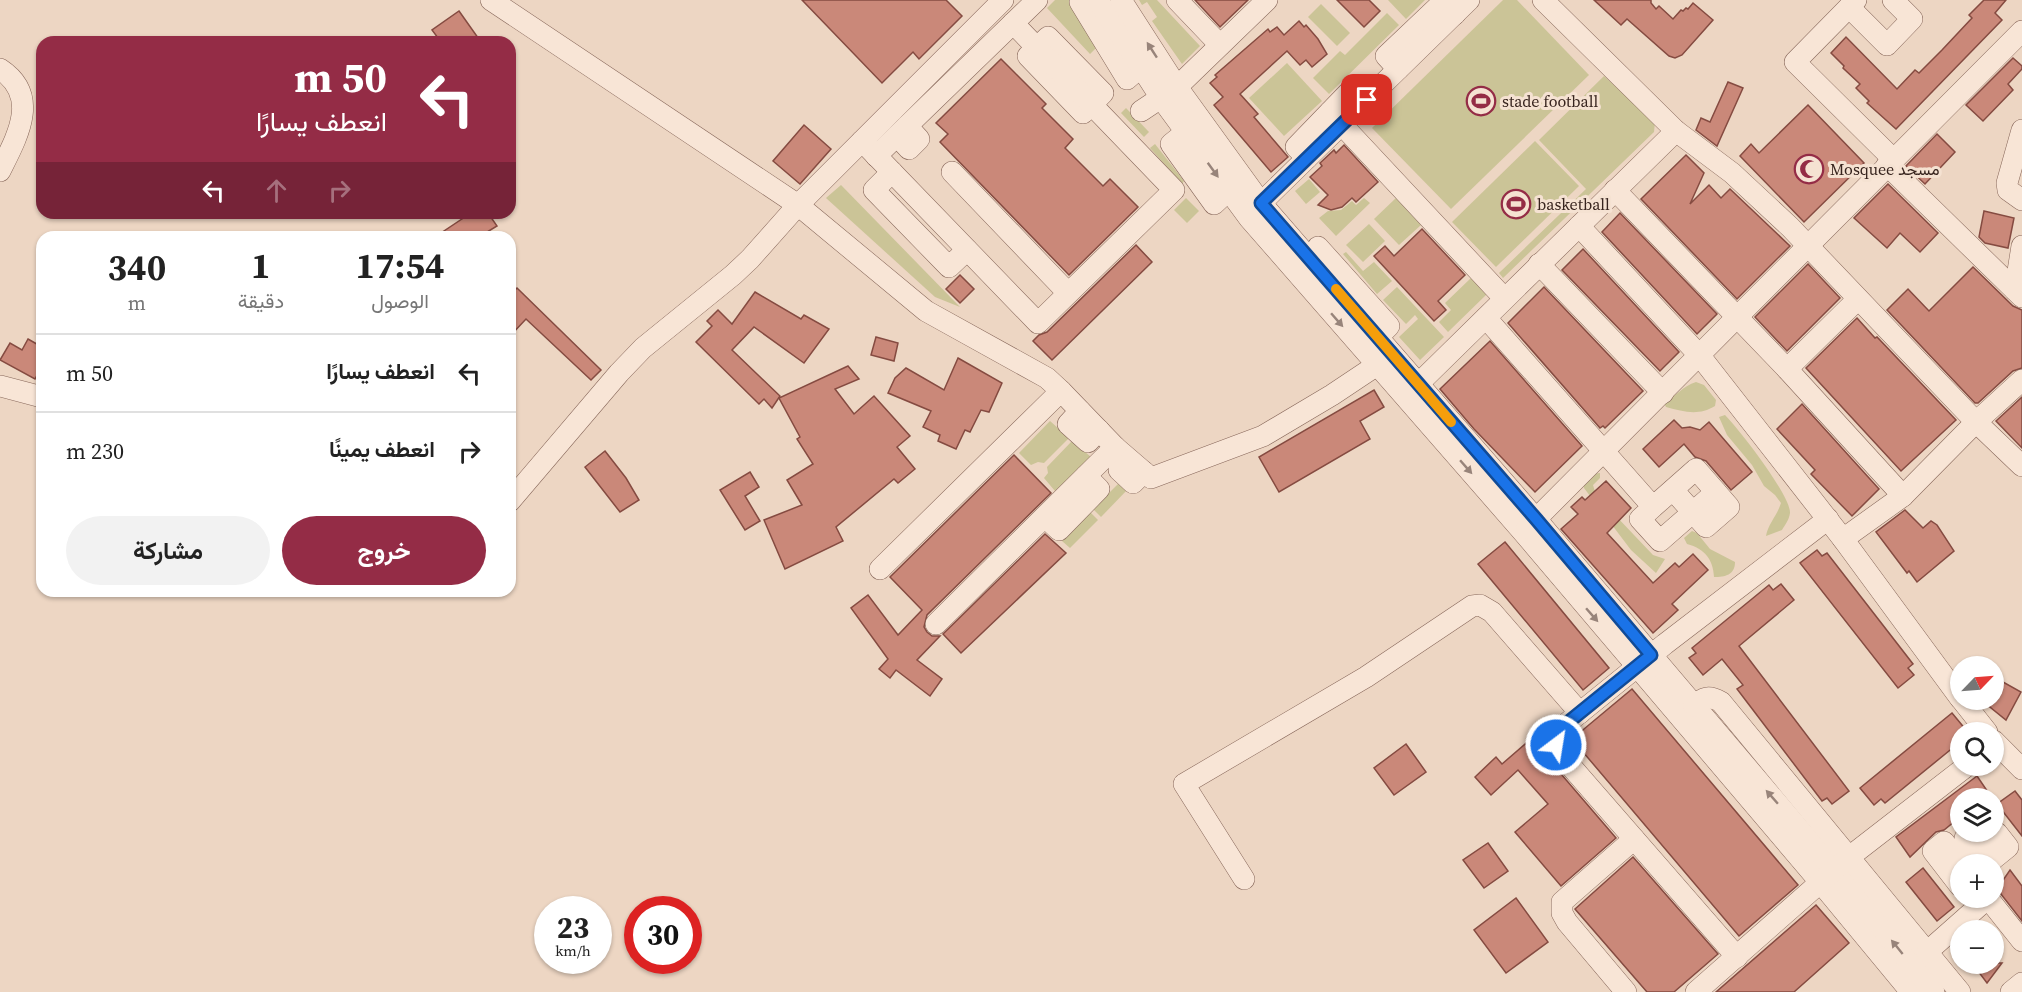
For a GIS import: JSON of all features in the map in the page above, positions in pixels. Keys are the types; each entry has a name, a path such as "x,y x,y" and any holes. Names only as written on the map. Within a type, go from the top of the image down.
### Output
{"street":[{"path":"491,0 798,205 926,310 1047,378 1080,411 1068,424 1088,442 1099,430 1151,478 1263,436 1377,365"},
{"path":"869,149 1003,0"},
{"path":"516,494 643,348 733,275 798,205 869,149 902,131 1036,0"},
{"path":"1083,0 1080,2 1127,79 1141,67"},
{"path":"1098,0 1141,67 1169,93 1255,211 1377,365 1411,391"},
{"path":"1121,0 1169,93 1186,132 1228,190 1287,233 1378,337 1411,391 1644,661 1834,870 1927,952 1960,992"},
{"path":"1177,0 1220,45"},
{"path":"1141,111 1169,93 1267,0"},
{"path":"1543,0 1676,131 1732,173 1790,227 1976,422 2022,466"},
{"path":"1893,0 1912,19 1887,45 1852,3 1795,62 2019,293"},
{"path":"1255,211 1307,158 1296,147 1336,118 1354,87 1367,100 1398,69 1386,56 1443,2 1462,7"},
{"path":"916,197 925,188 1018,284 990,289 1030,330 1174,190 1091,104 1103,93 1048,37 1037,48 1013,23"},
{"path":"1529,526 2022,31"},
{"path":"0,69 17,83 23,104 22,119 15,140 0,171"},
{"path":"1336,118 1504,298"},
{"path":"2022,130 2007,183 2008,190 2022,200"},
{"path":"1411,391 1676,131"},
{"path":"869,149 1004,287"},
{"path":"892,172 874,190 949,267 967,250"},
{"path":"952,172 1068,293"},
{"path":"1615,190 1787,369 1903,496"},
{"path":"1579,226 1700,356 1828,519 1950,683"},
{"path":"2019,293 2022,246"},
{"path":"1539,264 1663,393"},
{"path":"1787,369 1858,299"},
{"path":"1486,318 1653,507"},
{"path":"1843,539 1903,496 1976,422 2022,380"},
{"path":"0,386 36,395"},
{"path":"880,569 1061,391"},
{"path":"936,624 1045,517 1059,530 1099,489 1086,476 1130,460"},
{"path":"1696,470 1716,492 1660,541 1640,519 1673,490 1696,470"},
{"path":"1673,490 1693,512"},
{"path":"1737,957 1562,756 1556,745 1557,734 1644,661 1828,519"},
{"path":"1244,879 1184,784 1366,677 1472,606 1480,605 1492,612 1580,713"},
{"path":"1644,661 1694,706 1935,992"},
{"path":"2004,752 2022,769"},
{"path":"1696,992 1834,870 1954,776"},
{"path":"1626,992 1567,922 1562,913 1562,902 1634,839"},
{"path":"1969,854 1983,842"},
{"path":"1950,861 1932,867 1950,889"},
{"path":"1834,870 1911,992"},
{"path":"1927,952 1977,908"},
{"path":"1996,908 2022,941"},
{"path":"2011,992 2022,983"}],"shaded area":[{"path":"1055,0 1071,0 1069,2 1096,48 1090,54 1047,8"},
{"path":"1139,0 1157,0 1200,46 1182,64 1152,21 1157,17 1147,2 1142,5"},
{"path":"1388,0 1425,0 1406,19"},
{"name":"stade football","path":"1503,0 1517,0 1589,75 1451,209 1372,128"},
{"path":"1321,4 1350,33 1337,46 1308,17"},
{"path":"1387,13 1399,25 1329,94 1313,78 1340,51 1345,55"},
{"path":"1287,63 1322,101 1284,136 1249,98"},
{"path":"1604,76 1655,122 1654,132 1503,278 1499,273 1586,189 1539,140"},
{"path":"1126,108 1149,132 1144,137 1121,113"},
{"name":"basketball","path":"1535,141 1579,186 1496,267 1452,222"},
{"path":"1155,144 1184,181 1182,184 1150,148"},
{"path":"1309,179 1320,192 1306,204 1295,191"},
{"path":"841,185 960,307 935,297 826,198"},
{"path":"1186,198 1199,211 1187,223 1174,210"},
{"path":"1364,198 1370,203 1336,236 1319,218 1328,211 1341,210 1352,201 1356,205"},
{"path":"1396,198 1421,225 1399,245 1374,219"},
{"path":"1369,224 1385,241 1363,262 1346,245"},
{"path":"1346,252 1363,271 1374,262 1392,281 1377,294 1343,254"},
{"path":"1471,278 1487,294 1448,332 1439,322 1451,310 1445,303"},
{"path":"1397,287 1444,337 1420,360 1399,337 1418,319 1415,315 1406,324 1383,300"},
{"path":"1696,382 1704,385 1716,400 1715,406 1697,412 1685,412 1666,407 1664,403"},
{"path":"1725,415 1774,478 1788,504 1790,513 1782,530 1766,536 1781,503 1764,486 1752,465 1727,435 1719,417"},
{"path":"1050,421 1069,438 1044,463 1038,462 1031,465 1019,453"},
{"path":"1072,441 1091,457 1055,491 1044,478 1048,473 1047,467"},
{"path":"1600,473 1600,478 1593,485 1596,495 1653,555 1665,559 1656,573 1631,550 1584,488 1583,483 1591,474"},
{"path":"1121,481 1129,488 1101,517 1093,509"},
{"path":"1090,512 1098,520 1070,548 1062,541"},
{"path":"1692,531 1697,533 1710,549 1735,562 1731,572 1725,576 1714,577 1712,565 1707,556 1699,549 1687,544 1684,538"}],"building":[{"path":"802,0 946,0 962,16 919,59 913,52 882,83"},
{"path":"1195,0 1248,0 1220,27"},
{"path":"1337,0 1369,0 1380,11 1364,27"},
{"path":"1594,0 1651,0 1656,9 1659,6 1673,19 1681,10 1688,9 1693,3 1713,20 1682,55 1675,58 1669,56 1627,19 1621,25"},
{"path":"1984,0 2006,0 1995,13 2002,20 1896,129 1867,103 1869,101 1856,88 1860,84 1831,53 1846,37 1897,89 1915,70 1919,73 1942,50 1972,18 1969,15"},
{"path":"459,11 477,36 436,36 432,30"},
{"path":"1299,21 1304,27 1306,25 1318,39 1327,54 1312,67 1306,60 1300,65 1287,51 1240,94 1258,114 1254,117 1288,157 1271,172 1214,105 1223,97 1210,83 1217,77 1215,75 1268,29 1270,32 1277,27 1284,35"},
{"path":"2013,58 2022,66 2022,69 2008,84 2013,90 1983,121 1966,105"},
{"path":"1001,59 1046,104 1042,108 1073,139 1065,148 1103,186 1110,179 1138,207 1069,275 940,142 948,134 936,123"},
{"path":"1728,82 1743,88 1717,146 1696,130 1701,118 1710,122"},
{"path":"1808,105 1864,163 1804,222 1740,156 1751,144 1759,153"},
{"path":"804,125 831,149 800,184 773,161"},
{"path":"1937,134 1955,152 1925,184 1906,166"},
{"path":"1344,145 1378,182 1356,202 1352,198 1342,207 1331,210 1318,205 1328,195 1310,177 1322,166 1320,163 1334,150 1336,153"},
{"path":"1686,155 1704,173 1690,204 1709,185 1721,198 1730,189 1790,246 1737,299 1641,199"},
{"path":"1888,184 1938,233 1920,252 1900,233 1887,248 1854,218"},
{"path":"1984,211 2014,218 2008,248 1985,243 1979,237"},
{"path":"1620,213 1717,314 1697,334 1602,232"},
{"path":"462,219 492,219 497,226 489,231 444,231"},
{"path":"1422,229 1465,275 1438,301 1446,310 1434,321 1374,256 1385,246 1394,256"},
{"path":"1136,245 1152,262 1052,360 1033,341 1039,335 1047,332"},
{"path":"1583,249 1679,352 1660,371 1562,270"},
{"path":"1808,264 1840,298 1787,351 1755,317"},
{"path":"1973,267 2013,306 2022,310 2022,368 2013,371 1978,403 1975,403 1887,310 1908,289 1929,311"},
{"path":"960,275 974,289 960,303 946,289"},
{"path":"1544,287 1643,391 1605,428 1603,426 1600,428 1508,323"},
{"path":"516,289 601,370 591,380 526,319 516,330"},
{"path":"755,292 801,319 804,315 829,329 804,363 754,327 732,350 780,396 772,408 764,399 759,404 696,342 712,326 707,321 718,310 732,324"},
{"path":"1857,318 1956,420 1901,471 1806,368"},
{"path":"876,337 898,343 894,361 871,355"},
{"path":"28,339 36,344 35,379 0,360 10,343 22,350"},
{"path":"1490,341 1582,446 1535,492 1474,429 1440,389"},
{"path":"958,358 1002,383 989,412 981,410 970,432 965,430 956,449 938,441 940,435 923,427 931,411 888,393 895,378 906,368 944,390"},
{"path":"848,366 859,379 835,389 854,414 874,396 910,436 897,447 915,469 898,483 894,479 836,527 843,541 785,569 764,520 802,505 787,480 813,464 797,439 800,437 779,398"},
{"path":"1374,390 1384,407 1360,421 1370,439 1279,492 1259,457"},
{"path":"2022,397 2022,448 1996,421"},
{"path":"1802,404 1879,489 1852,516 1811,474 1815,470 1777,429"},
{"path":"1674,420 1682,428 1690,427 1700,430 1709,422 1752,472 1731,490 1706,461 1695,457 1684,444 1659,467 1643,449"},
{"path":"605,451 626,478 639,500 620,512 585,467"},
{"path":"1014,455 1051,493 927,615 924,627 927,632 932,636 940,636 917,660 942,679 930,696 896,670 890,678 879,669 888,659 851,608 868,595 898,635 922,610 890,577"},
{"path":"750,472 759,487 745,496 760,521 745,530 720,490"},
{"path":"1606,481 1631,508 1607,533 1653,583 1675,563 1679,567 1693,554 1708,570 1672,604 1678,610 1653,633 1561,529 1578,514 1571,507 1582,497 1585,500"},
{"path":"1905,510 1923,528 1931,521 1937,525 1954,551 1917,582 1909,571 1907,573 1876,532"},
{"path":"1045,534 1066,553 961,653 943,634"},
{"path":"1505,542 1609,668 1583,690 1478,564"},
{"path":"1817,550 1822,556 1827,553 1913,664 1908,668 1914,675 1898,688 1800,563"},
{"path":"1781,584 1794,600 1739,646 1849,791 1832,804 1827,798 1822,801 1737,689 1743,685 1722,659 1703,675 1689,658 1696,653 1692,648 1769,585 1773,590"},
{"path":"2004,683 2021,692 2006,720 1994,710 2004,710"},
{"path":"1632,689 1798,885 1739,936 1572,739"},
{"path":"1952,713 1959,722 1950,722 1950,750 1885,803 1881,799 1874,805 1860,788"},
{"path":"1531,739 1616,838 1561,886 1515,832 1548,804 1518,770 1491,795 1475,777 1496,757 1502,764"},
{"path":"1406,744 1426,772 1394,795 1374,768"},
{"path":"1977,776 1985,788 1961,788"},
{"path":"2015,791 2022,800 2022,836 2004,813 2004,799"},
{"path":"1950,796 1950,825 1936,832 1910,857 1896,837"},
{"path":"1488,843 1508,871 1484,888 1463,860"},
{"path":"1633,857 1718,954 1674,992 1647,992 1575,909"},
{"path":"1923,868 1950,902 1950,908 1953,908 1937,921 1906,882"},
{"path":"2010,870 2022,886 2022,921 2004,898 2004,879"},
{"path":"1516,898 1548,942 1506,973 1474,930"},
{"path":"1816,905 1849,943 1794,992 1716,992"},
{"path":"1980,974 1994,974 1987,983"}],"slow traffic":[{"path":"1336,289 1451,422"}],"place":[{"name":"stade football","path":"1481,101"},
{"name":"Mosquee مسجد","path":"1809,169"},
{"name":"basketball","path":"1516,204"}],"route":[{"path":"1367,100 1261,203 1651,655 1566,724 1557,734 1556,745"}]}
